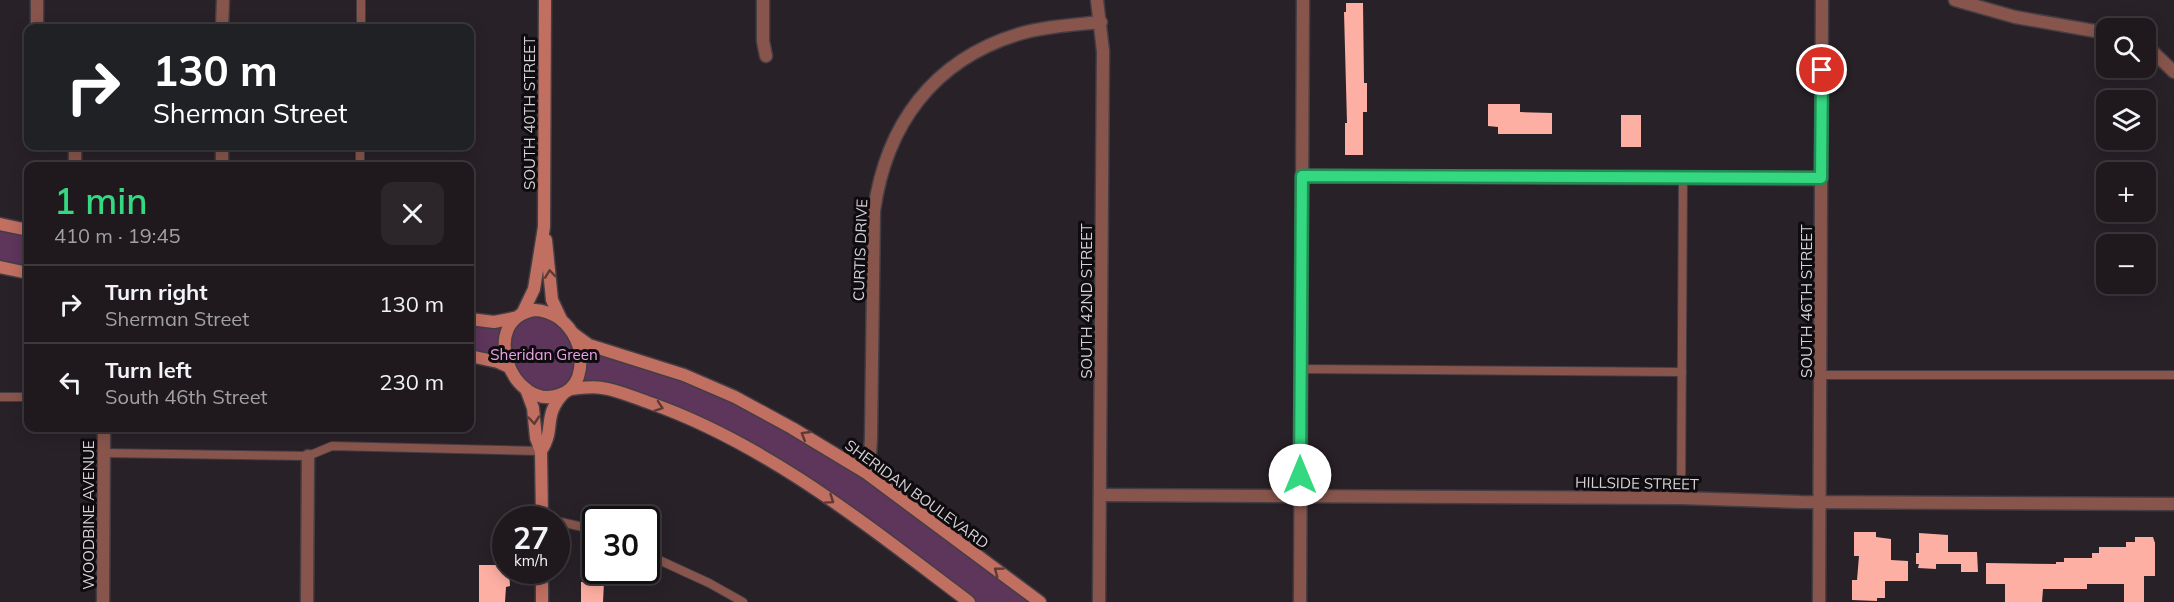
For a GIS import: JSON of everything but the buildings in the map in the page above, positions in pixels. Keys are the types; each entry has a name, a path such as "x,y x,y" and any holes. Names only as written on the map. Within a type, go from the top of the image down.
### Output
{"main road":[{"name":"SOUTH 40TH STREET","path":"545,0 544,227 552,300 561,319"},
{"path":"0,224 24,229"},
{"name":"SOUTH 40TH STREET","path":"519,315 534,289 544,227"},
{"path":"0,267 24,272"},
{"path":"474,320 494,322 544,310 561,319 573,334 579,347 580,369 577,380 554,404 550,413 549,440 541,451"},
{"path":"519,315 507,334 506,357 509,367 526,389 533,408 536,438 541,451 542,506"},
{"name":"SHERIDAN BOULEVARD","path":"573,334 589,345 684,375 735,397 792,428 865,472 1040,602"},
{"path":"474,357 509,367"},
{"path":"526,389 547,397 567,391 604,388 669,410 716,430 763,456 842,509 969,602"},
{"path":"542,584 542,602"}],"street":[{"path":"37,24 38,0"},
{"path":"222,0 222,24"},
{"path":"763,0 763,41 766,56"},
{"name":"SOUTH 42ND STREET","path":"1097,0 1103,51 1099,602"},
{"path":"1300,602 1303,0"},
{"name":"SOUTH 46TH STREET","path":"1819,602 1822,0"},
{"path":"1955,0 2015,17 2096,31"},
{"name":"CURTIS DRIVE","path":"865,472 870,455 871,437 874,212 885,158 898,131 914,105 949,70 992,44 1020,34 1101,22"},
{"path":"2156,55 2171,68"},
{"path":"1302,176 1821,178"},
{"name":"WOODBINE AVENUE","path":"103,602 104,432"},
{"path":"308,456 308,602"},
{"name":"HILLSIDE STREET","path":"1100,495 1681,498 1819,502 2174,504"}],"lane":[{"path":"361,0 361,24"},
{"path":"1681,498 1683,178"},
{"path":"1301,369 1682,372"},
{"path":"1820,375 2174,375"},
{"path":"0,397 24,397"},
{"path":"104,453 308,456 332,446 541,451"},
{"path":"660,560 698,577 743,602"}],"green space":[{"path":"0,224 24,229 24,272 0,267"},
{"name":"Sheridan Green","path":"535,310 574,334 648,363 792,428 1040,602 969,602 763,456 604,388 540,396 509,367 474,357 475,321"}],"route":[{"path":"1300,475 1302,176 1821,178 1822,70"}]}
